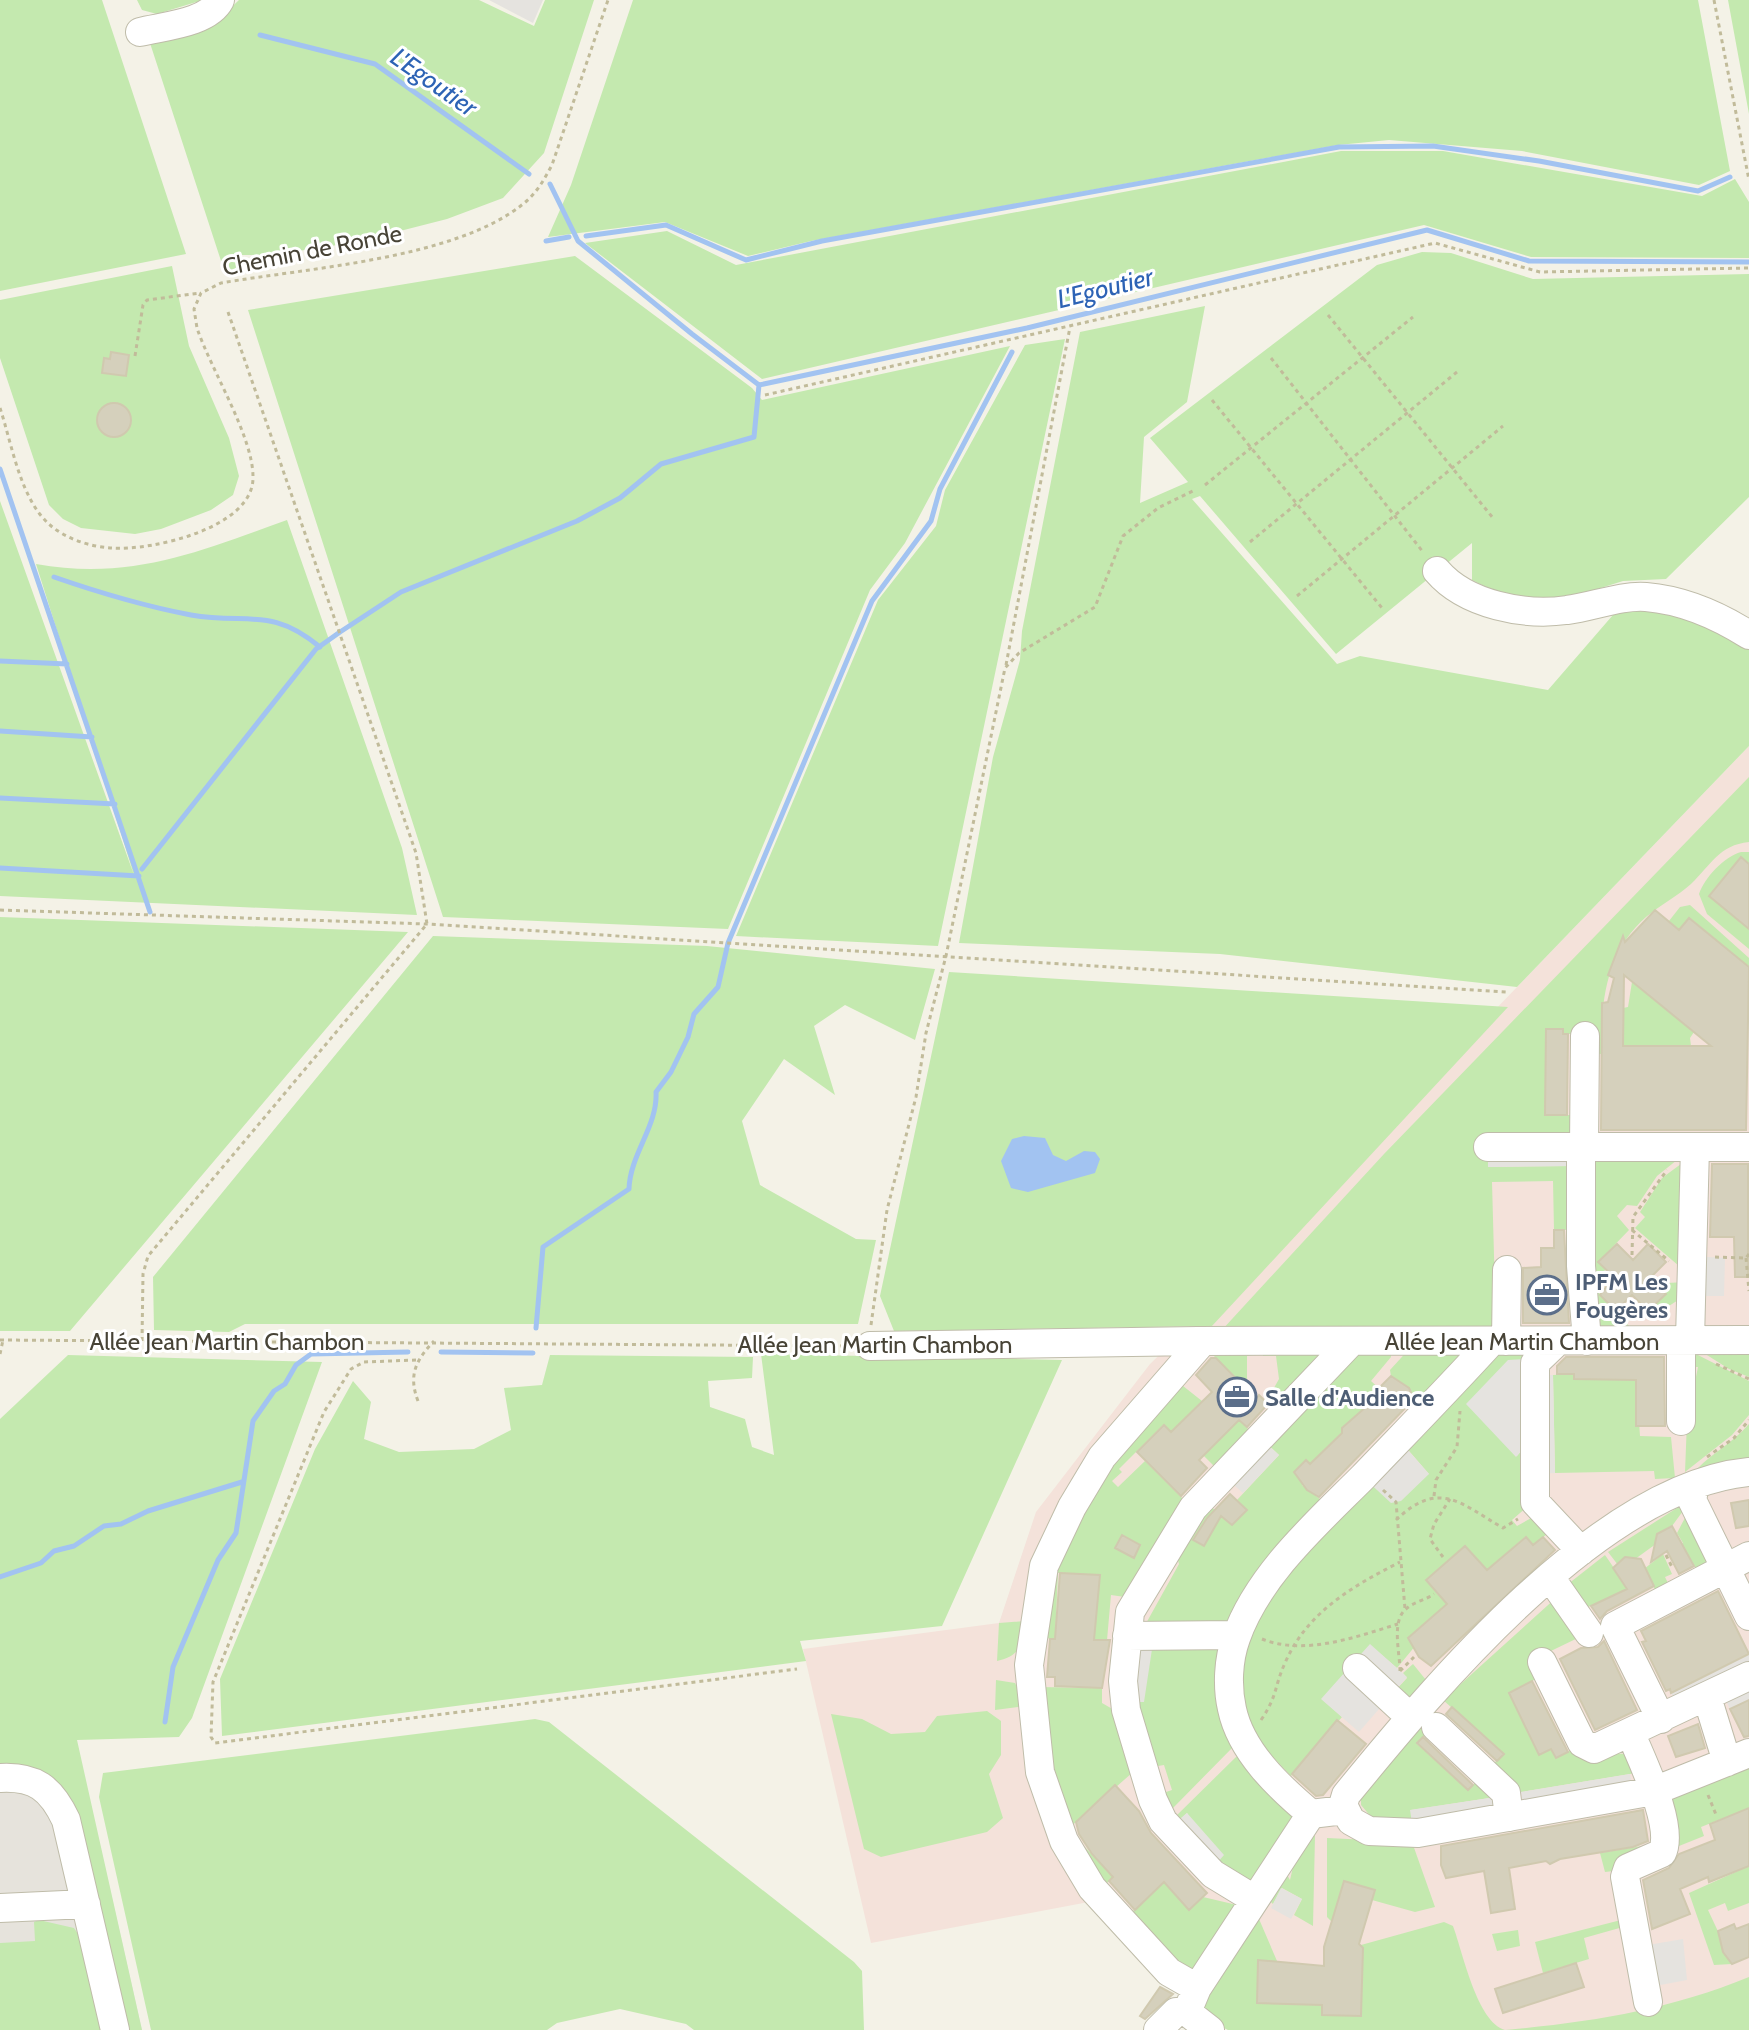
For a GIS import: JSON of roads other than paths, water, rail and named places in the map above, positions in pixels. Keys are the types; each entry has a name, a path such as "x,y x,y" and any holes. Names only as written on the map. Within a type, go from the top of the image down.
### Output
{"street":[{"path":"140,32 197,17 216,8 220,0"},
{"path":"1437,571 1450,586 1505,607 1565,611 1644,597 1684,605 1727,621 1749,635"},
{"path":"1581,1551 1535,1502 1535,1363 1572,1341 1581,1266 1585,1036"},
{"path":"1488,1147 1749,1147"},
{"path":"1681,1421 1692,1277 1695,1147"},
{"path":"1344,1810 1311,1814 1289,1795 1244,1743 1232,1711 1229,1688 1239,1630 1265,1585 1319,1521 1499,1341 1507,1270"},
{"name":"Allée Jean Martin Chambon","path":"870,1346 1203,1341 1749,1340"},
{"path":"1203,1341 1102,1457 1072,1507 1044,1566 1029,1665 1040,1772 1064,1841 1092,1888 1169,1972 1192,2000 1210,2030"},
{"path":"1254,1899 1213,1874 1163,1821 1158,1811 1126,1710 1123,1681 1130,1612 1193,1508 1352,1341"},
{"path":"1344,1810 1346,1795 1423,1722 1438,1683 1581,1551 1697,1473 1749,1472"},
{"path":"1697,1473 1692,1500 1737,1562 1749,1616"},
{"path":"1661,1719 1615,1626 1737,1562"},
{"path":"1550,1577 1589,1633"},
{"path":"1127,1636 1239,1630"},
{"path":"1542,1662 1587,1747 1594,1749 1749,1676"},
{"path":"1357,1668 1506,1793 1509,1817"},
{"path":"1344,1810 1360,1827 1383,1834 1418,1833 1654,1791 1738,1758 1707,1697"},
{"path":"1631,1734 1654,1791 1667,1843 1662,1853 1628,1868 1625,1877 1648,2002"},
{"path":"0,1778 20,1777 38,1782 53,1796 66,1820 115,2030"},
{"path":"1158,2030 1169,2016 1192,2000 1311,1814"},
{"path":"0,1908 86,1904"}],"water":[{"path":"1024,1136 1045,1138 1053,1155 1066,1161 1084,1151 1095,1152 1100,1159 1095,1173 1028,1192 1011,1188 1001,1161 1012,1139"}],"waterway":[{"name":"L'Egoutier","path":"260,35 375,64 529,174"},
{"path":"586,236 666,225 746,260 822,241 1339,147 1433,146 1539,161 1698,191 1730,177"},
{"name":"L'Egoutier","path":"550,184 578,241 759,385 1027,328 1427,230 1529,261 1749,262"},
{"path":"546,241 569,237"},
{"path":"536,1328 543,1247 629,1189 634,1164 653,1117 656,1092 671,1072 688,1037 694,1014 718,987 728,943 872,601 931,521 940,489 1012,352"},
{"path":"142,869 316,649 401,592 577,521 620,498 661,464 754,437 759,385"},
{"path":"0,469 150,912"},
{"path":"54,577 122,599 191,615 272,621 303,634 320,647"},
{"path":"0,661 67,664"},
{"path":"0,731 92,737"},
{"path":"0,798 115,804"},
{"path":"0,868 139,876"},
{"path":"165,1722 173,1667 218,1560 236,1533 253,1421 274,1391 285,1384 296,1365 311,1354 408,1352"},
{"path":"441,1352 533,1353"},
{"path":"0,1577 41,1563 54,1551 74,1546 104,1526 121,1524 148,1511 242,1482"}],"place":[{"name":"IPFM Les Fougères","path":"1547,1295"},
{"name":"Salle d'Audience","path":"1237,1397"}]}
